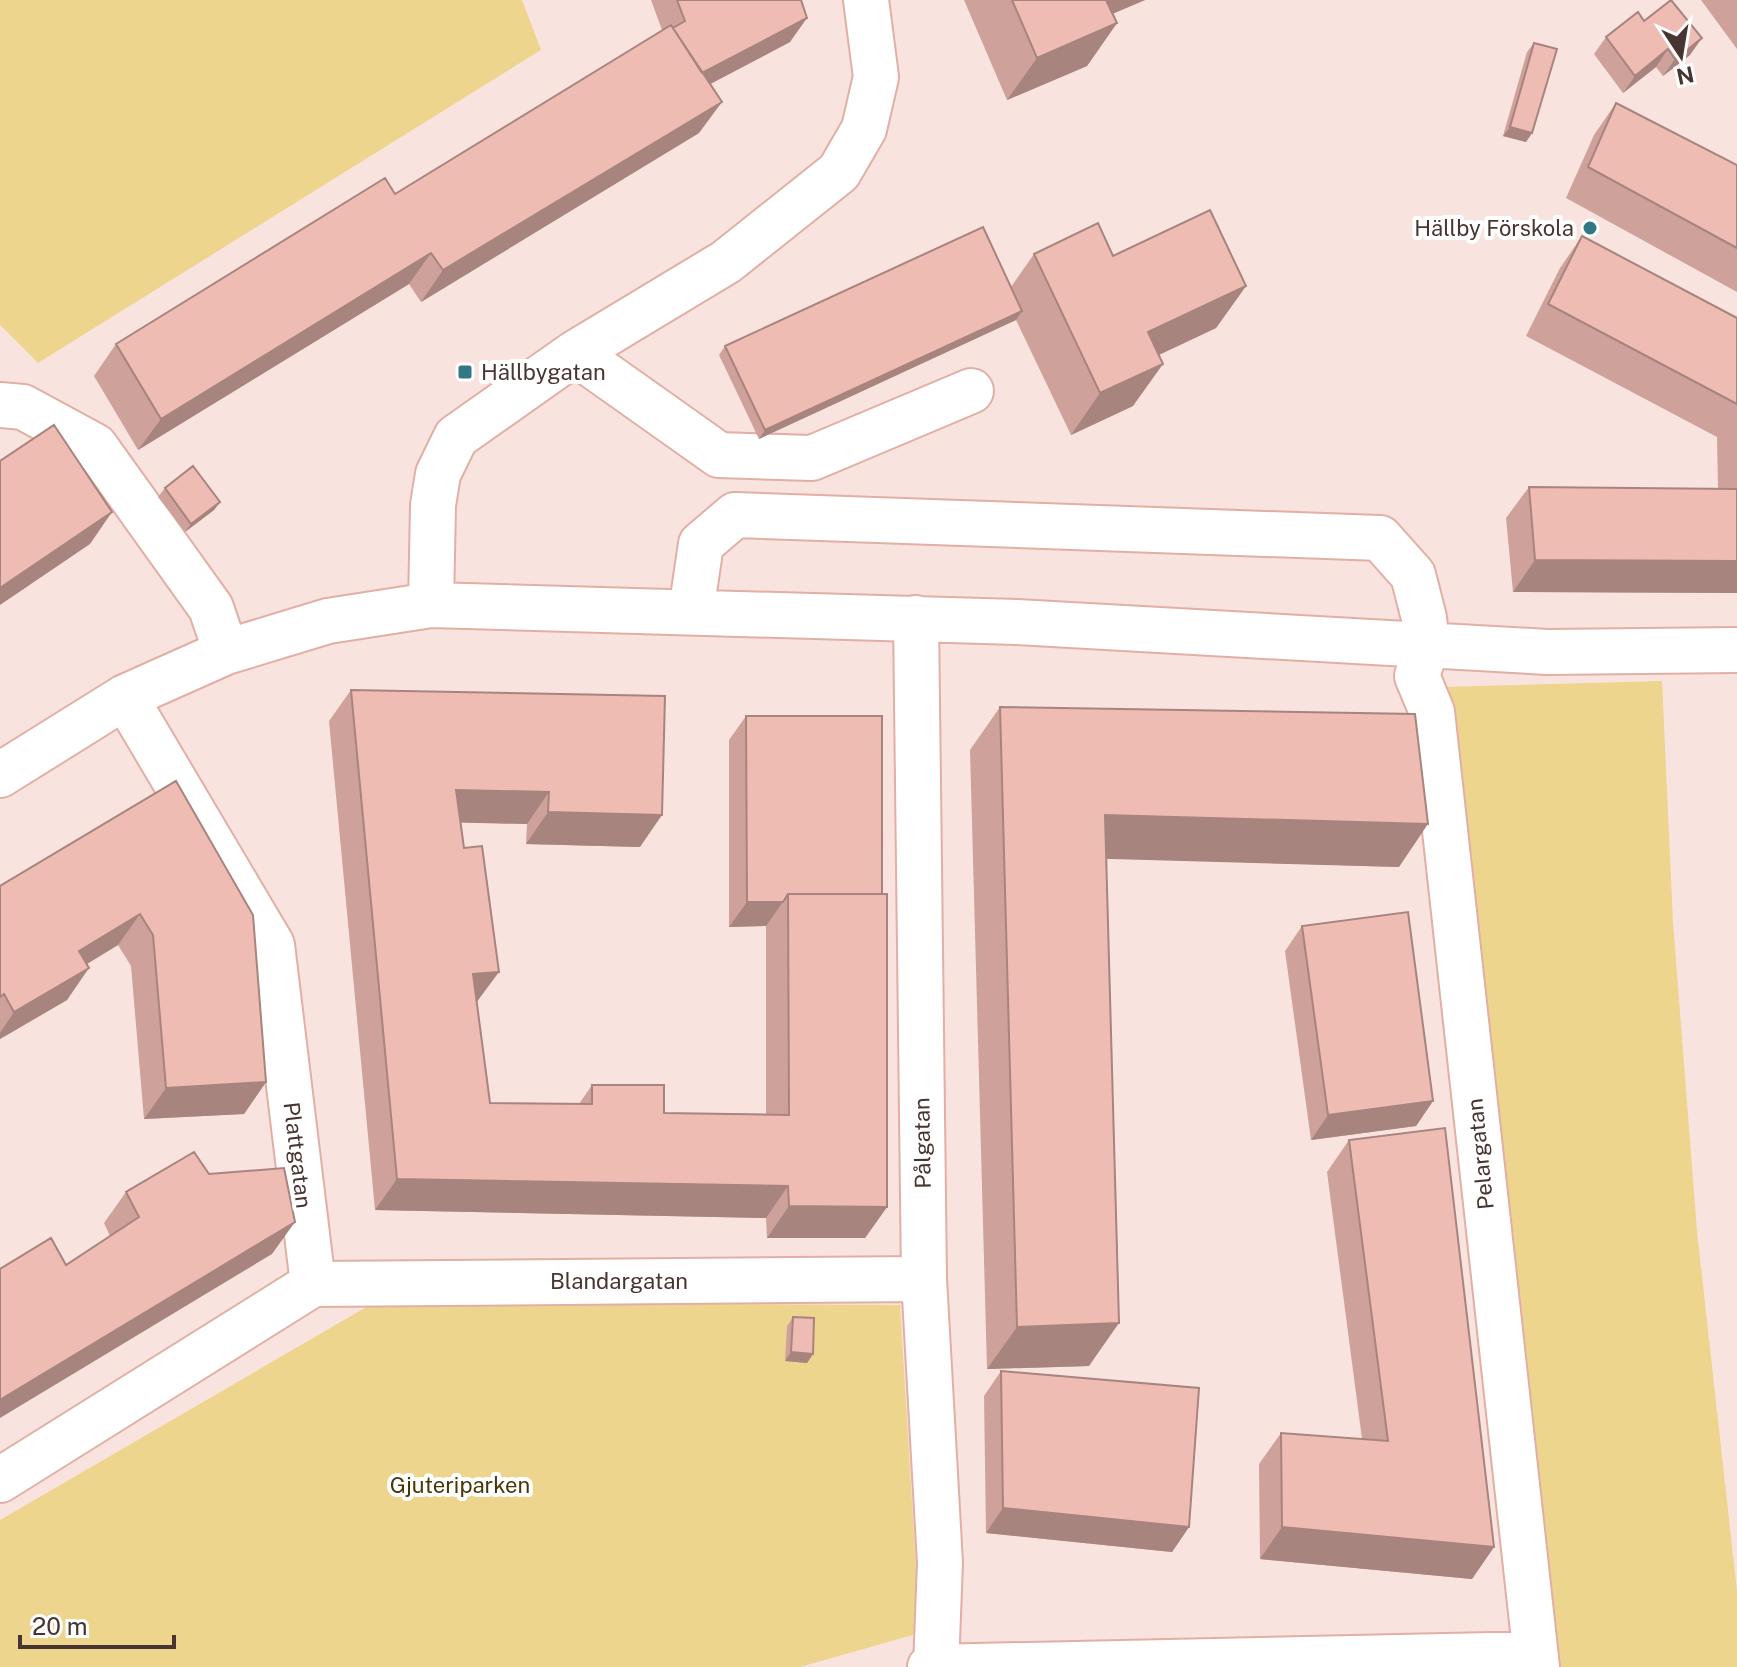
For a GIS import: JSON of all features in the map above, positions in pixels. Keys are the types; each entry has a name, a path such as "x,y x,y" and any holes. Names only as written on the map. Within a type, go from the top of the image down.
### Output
{"street":[{"path":"431,605 433,505 438,474 456,437 575,353 726,262 839,172 864,129 876,77 866,0"},
{"path":"575,353 719,455 812,458 971,391"},
{"path":"0,405 23,407 95,446 211,608 226,652"},
{"name":"Pelargatan","path":"691,612 701,544 735,515 1380,538 1413,575 1427,645 1417,676 1432,712 1536,1661"},
{"path":"0,775 125,697 226,652 328,621 431,605 1032,622 1548,652 1737,650"},
{"name":"Pålgatan","path":"916,618 924,1279 940,1563 934,1666"},
{"name":"Plattgatan","path":"125,697 272,945 313,1284"},
{"name":"Blandargatan","path":"313,1284 924,1279"},
{"path":"0,1480 313,1284"},
{"path":"934,1666 1536,1661"}],"green space":[{"path":"0,0 522,0 541,50 38,363 0,325"},
{"path":"1662,681 1673,922 1697,1231 1737,1591 1737,1667 1560,1667 1441,687"},
{"name":"Gjuteriparken","path":"375,1302 900,1305 920,1633 800,1667 0,1667 0,1520"}],"building":[{"path":"677,0 801,0 807,18 702,73 673,28 685,21"},
{"path":"1012,0 1106,0 1117,23 1037,58"},
{"path":"1671,0 1702,38 1675,59 1668,49 1635,76 1606,37 1638,12 1644,21"},
{"path":"671,25 722,102 443,270 431,253 161,419 116,344 385,178 395,194"},
{"path":"1534,43 1557,49 1532,133 1510,127"},
{"path":"1616,103 1737,165 1737,248 1588,167"},
{"path":"1210,210 1246,286 1148,332 1163,364 1100,393 1034,254 1098,223 1113,256"},
{"path":"983,227 1022,311 765,430 725,346"},
{"path":"1582,236 1737,318 1737,404 1548,304"},
{"path":"54,425 112,512 0,588 0,461"},
{"path":"193,466 220,502 191,524 165,488"},
{"path":"1529,487 1737,489 1737,561 1535,560"},
{"path":"351,690 665,696 662,815 548,812 549,792 456,790 464,848 482,846 499,972 473,974 490,1103 592,1104 592,1085 664,1085 664,1113 789,1115 788,894 887,894 887,1207 789,1206 788,1186 397,1179"},
{"path":"1000,707 1415,714 1428,824 1105,815 1119,1323 1017,1327"},
{"path":"746,716 882,716 882,894 788,894 783,902 747,902"},
{"path":"176,781 253,915 266,1082 166,1088 153,935 140,914 79,951 89,968 14,1012 4,994 0,997 0,886"},
{"path":"1408,912 1433,1101 1328,1115 1302,926"},
{"path":"1445,1128 1494,1547 1282,1527 1281,1433 1388,1441 1349,1140"},
{"path":"194,1152 209,1174 284,1168 295,1222 0,1400 0,1269 51,1238 66,1265 139,1217 126,1192"},
{"path":"793,1317 814,1318 813,1354 791,1352"},
{"path":"1001,1371 1199,1388 1189,1527 1003,1508"}],"place":[{"name":"Hällby Förskola","path":"1590,228"},
{"name":"Hällbygatan","path":"465,372"}]}
